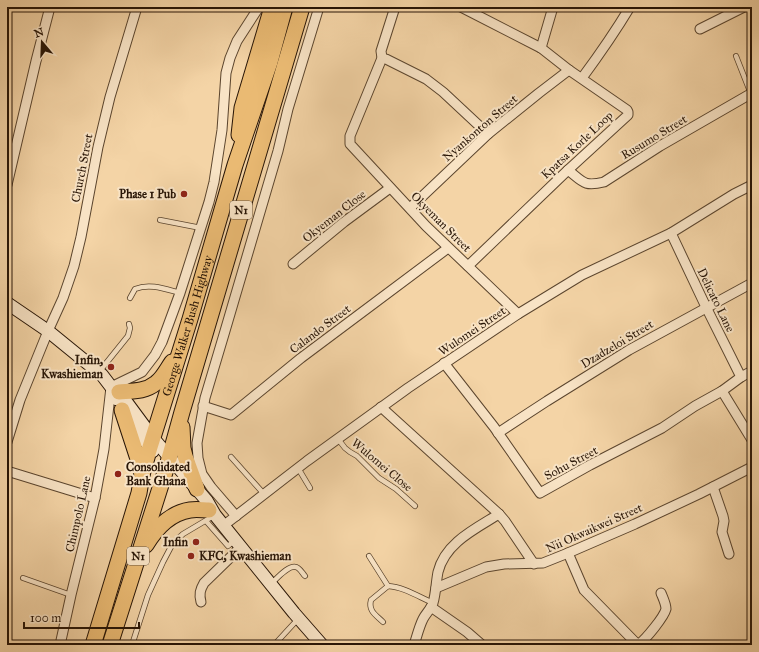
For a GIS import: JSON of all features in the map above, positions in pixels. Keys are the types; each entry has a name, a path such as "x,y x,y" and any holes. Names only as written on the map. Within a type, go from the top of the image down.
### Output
{"highway":[{"path":"235,165 242,108 270,14 274,7"},
{"name":"George Walker Bush Highway","path":"93,645 139,493 142,475 151,442 214,241 235,165 270,62 285,7"},
{"name":"George Walker Bush Highway","path":"110,645 168,462 302,7"},
{"path":"115,390 137,391 146,389 157,383 181,348"},
{"path":"122,410 142,475"},
{"path":"182,412 183,448 197,489"},
{"path":"136,563 148,542 162,524 174,516 190,510 210,515"}],"main road":[{"path":"7,303 48,331 106,379 151,442 210,515 223,526 298,619 322,645"},
{"path":"115,390 114,396 130,424 151,442"},
{"path":"168,462 197,489 207,501 210,515"}],"street":[{"path":"7,185 50,7"},
{"name":"Church Street","path":"7,442 20,400 63,298 74,266 98,147 110,97 137,7"},
{"path":"115,390 142,372 155,355 162,342 210,202 222,130 226,73 230,58 237,41 259,7"},
{"path":"236,516 202,474 198,458 197,443 203,406 278,151 288,109 319,7"},
{"path":"395,7 381,51 382,58 426,79 443,92 488,134"},
{"name":"Kpatsa Korle Loop","path":"461,7 541,48 628,112 628,115 468,266"},
{"path":"541,48 553,7"},
{"path":"582,78 603,50 630,7"},
{"path":"700,29 744,7"},
{"name":"Okyeman Street","path":"382,58 350,136 350,144 426,226 518,314"},
{"name":"Nyankonton Street","path":"410,208 488,134 569,70"},
{"name":"Rusumo Street","path":"568,170 585,184 604,182 660,146 752,94"},
{"name":"Wulomei Street","path":"223,526 298,468 381,407 518,314 582,275 671,233 734,194 752,185"},
{"name":"Okyeman Close","path":"293,264 344,222 390,188"},
{"name":"Delicato Lane","path":"671,233 740,377"},
{"name":"Calando Street","path":"203,406 231,415 301,358 448,248"},
{"name":"Dzadzeloi Street","path":"498,433 629,350 752,283"},
{"name":"Sohu Street","path":"444,363 498,433 540,493 590,465 662,428 695,406 722,391 740,377 752,371"},
{"name":"Chimpolo Lane","path":"60,645 95,498 115,390"},
{"path":"722,391 752,440"},
{"name":"Nii Okwaikwei Street","path":"381,407 499,514 534,564 543,563 635,524 752,467"},
{"path":"7,470 95,498"},
{"path":"713,487 724,516 722,532 729,554"},
{"path":"414,645 424,618 432,605 435,596 438,571 450,549 464,535 499,514"},
{"path":"201,602 200,595 204,583 238,544"},
{"path":"568,553 584,590 635,642 639,644 644,643 658,624 666,608 661,593"},
{"path":"436,588 486,567 504,564 534,564"},
{"path":"432,605 482,645"}],"lane":[{"path":"736,56 752,94"},
{"path":"160,220 201,228"},
{"path":"130,298 135,289 143,287 154,286 180,293"},
{"path":"99,372 128,336 130,328 129,324"},
{"name":"Wulomei Close","path":"338,439 345,448 357,456 379,478 396,489 415,506"},
{"path":"231,457 264,494"},
{"path":"298,468 310,488"},
{"path":"132,645 148,595 163,562 174,543 183,534 210,515 228,546 238,544"},
{"path":"369,556 388,586"},
{"path":"270,584 290,567 298,567 305,576"},
{"path":"23,578 71,595"},
{"path":"383,622 373,612 370,604 371,600 388,586 397,587 432,605"},
{"path":"274,644 298,619"}],"place":[{"name":"Phase 1 Pub","path":"184,194"},
{"name":"Infin, Kwashieman","path":"111,367"},
{"name":"Consolidated Bank Ghana","path":"118,474"},
{"name":"Infin","path":"196,542"},
{"name":"KFC, Kwashieman","path":"191,556"}]}
